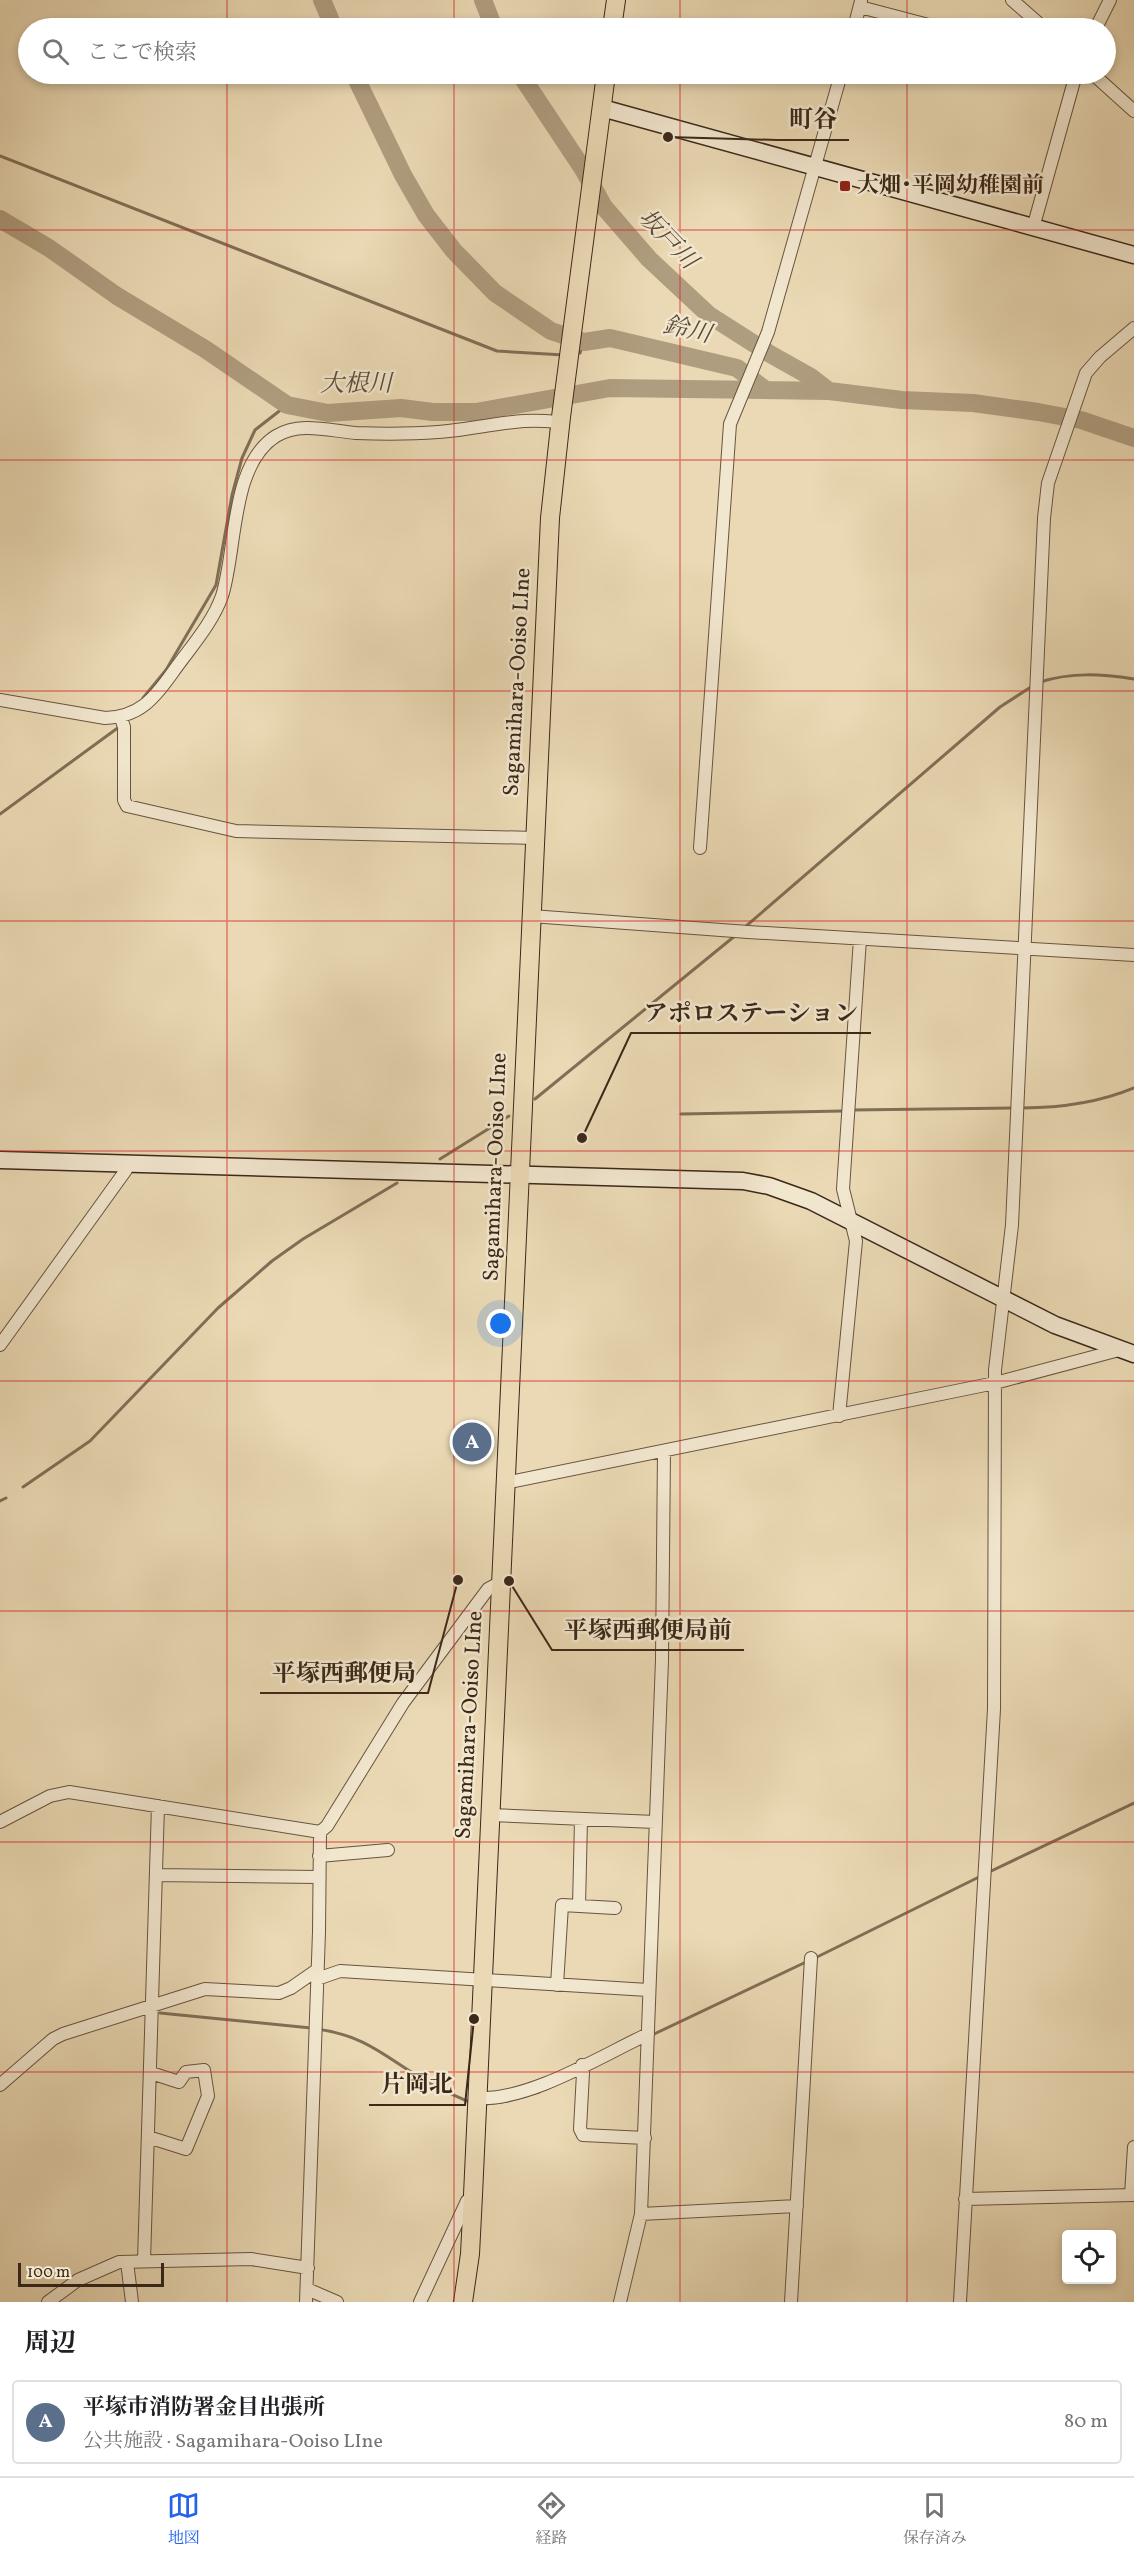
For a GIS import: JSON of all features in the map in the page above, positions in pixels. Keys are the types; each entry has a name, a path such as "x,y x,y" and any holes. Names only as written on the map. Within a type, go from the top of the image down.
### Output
{"main road":[{"path":"613,18 616,0"},
{"name":"Sagamihara-Ooiso LIne","path":"464,2302 470,2254 478,2098 550,518 605,84"}],"street":[{"path":"1012,0 1033,18"},
{"path":"1101,18 1110,0"},
{"path":"857,18 861,3 908,18"},
{"path":"700,848 731,417 768,328 838,84"},
{"path":"1033,228 1073,84"},
{"path":"1104,84 1134,111"},
{"path":"602,108 1134,255"},
{"path":"960,2302 994,1709 995,1383 1012,1225 1044,518 1048,483 1086,373 1100,357 1134,328"},
{"path":"0,700 105,718 121,718 147,704 212,618 229,572 241,496 248,472 256,458 274,437 292,428 355,433 428,433 561,419"},
{"path":"121,718 124,727 124,800 127,806 236,831 535,838"},
{"path":"531,916 1134,955"},
{"path":"839,1416 856,1241 843,1189 860,939"},
{"path":"0,1160 743,1181 769,1186 812,1201 1055,1325 1127,1352"},
{"path":"0,1345 126,1170 126,1163"},
{"path":"506,1483 839,1416 1127,1352"},
{"path":"620,2302 641,2214 645,2138 648,1990 662,1660 664,1451"},
{"path":"306,2302 316,2028 320,1832 327,1826 403,1703 489,1589 501,1582"},
{"path":"0,1822 50,1796 69,1792 320,1832"},
{"path":"144,2261 158,1806"},
{"path":"490,1815 655,1822"},
{"path":"579,1906 581,1820"},
{"path":"320,1856 388,1850"},
{"path":"156,1875 319,1877"},
{"path":"557,1985 562,1905 615,1908"},
{"path":"791,2302 811,1960"},
{"path":"0,2085 53,2039 63,2034 205,1989 279,1993 317,1975 340,1971 648,1990"},
{"path":"478,2098 506,2097 533,2089 648,2039"},
{"path":"582,2069 580,2129 583,2135 645,2138"},
{"path":"148,2137 186,2149 208,2096 204,2070 186,2072 179,2082 151,2073"},
{"path":"965,2199 1133,2195 1134,2147"},
{"path":"420,2302 467,2201 473,2195"},
{"path":"641,2214 796,2206"},
{"path":"48,2302 78,2280 119,2262 251,2259 308,2268"},
{"path":"127,2262 132,2302"},
{"path":"307,2289 337,2302"}],"waterway":[{"name":"鈴川","path":"322,0 330,18"},
{"name":"坂戸川","path":"483,0 490,18"},
{"name":"鈴川","path":"359,84 403,175 426,215 454,251 495,293 551,331 584,342 610,338 737,368 763,388"},
{"name":"坂戸川","path":"527,84 583,169 604,207 649,259 709,315 811,377 829,391"},
{"path":"0,156 497,351 564,355"},
{"name":"大根川","path":"0,219 49,248 117,296 205,349 287,405 328,413 401,408 433,412 476,412 610,388 829,391 902,400 973,403 1038,412 1081,420 1134,438"},
{"path":"576,353 580,353 584,342"},
{"path":"143,698 166,670 216,585 232,495 242,458 255,430 287,405"},
{"path":"1040,682 1087,675 1134,679"},
{"path":"745,927 1000,707 1034,685"},
{"path":"0,814 119,727"},
{"path":"535,1099 736,935"},
{"path":"1022,1108 1079,1104 1134,1088"},
{"path":"851,1110 1015,1108"},
{"path":"681,1114 844,1111"},
{"path":"440,1159 509,1116"},
{"path":"23,1487 90,1441 218,1308 272,1261 303,1239 397,1183"},
{"path":"0,1501 6,1498"},
{"path":"987,1873 1134,1803"},
{"path":"815,1958 981,1876"},
{"path":"652,2035 806,1962"},
{"path":"160,2013 311,2028"},
{"path":"317,2029 335,2032 365,2043 431,2084 469,2102"},
{"path":"486,2104 508,2101 539,2092"}],"place":[{"name":"町谷","path":"668,137"},
{"name":"大畑･平岡幼稚園前","path":"845,186"},
{"name":"アポロステーション","path":"582,1138"},
{"name":"平塚市消防署金目出張所","path":"472,1442"},
{"name":"平塚西郵便局","path":"458,1580"},
{"name":"平塚西郵便局前","path":"509,1581"},
{"name":"片岡北","path":"474,2019"}]}
